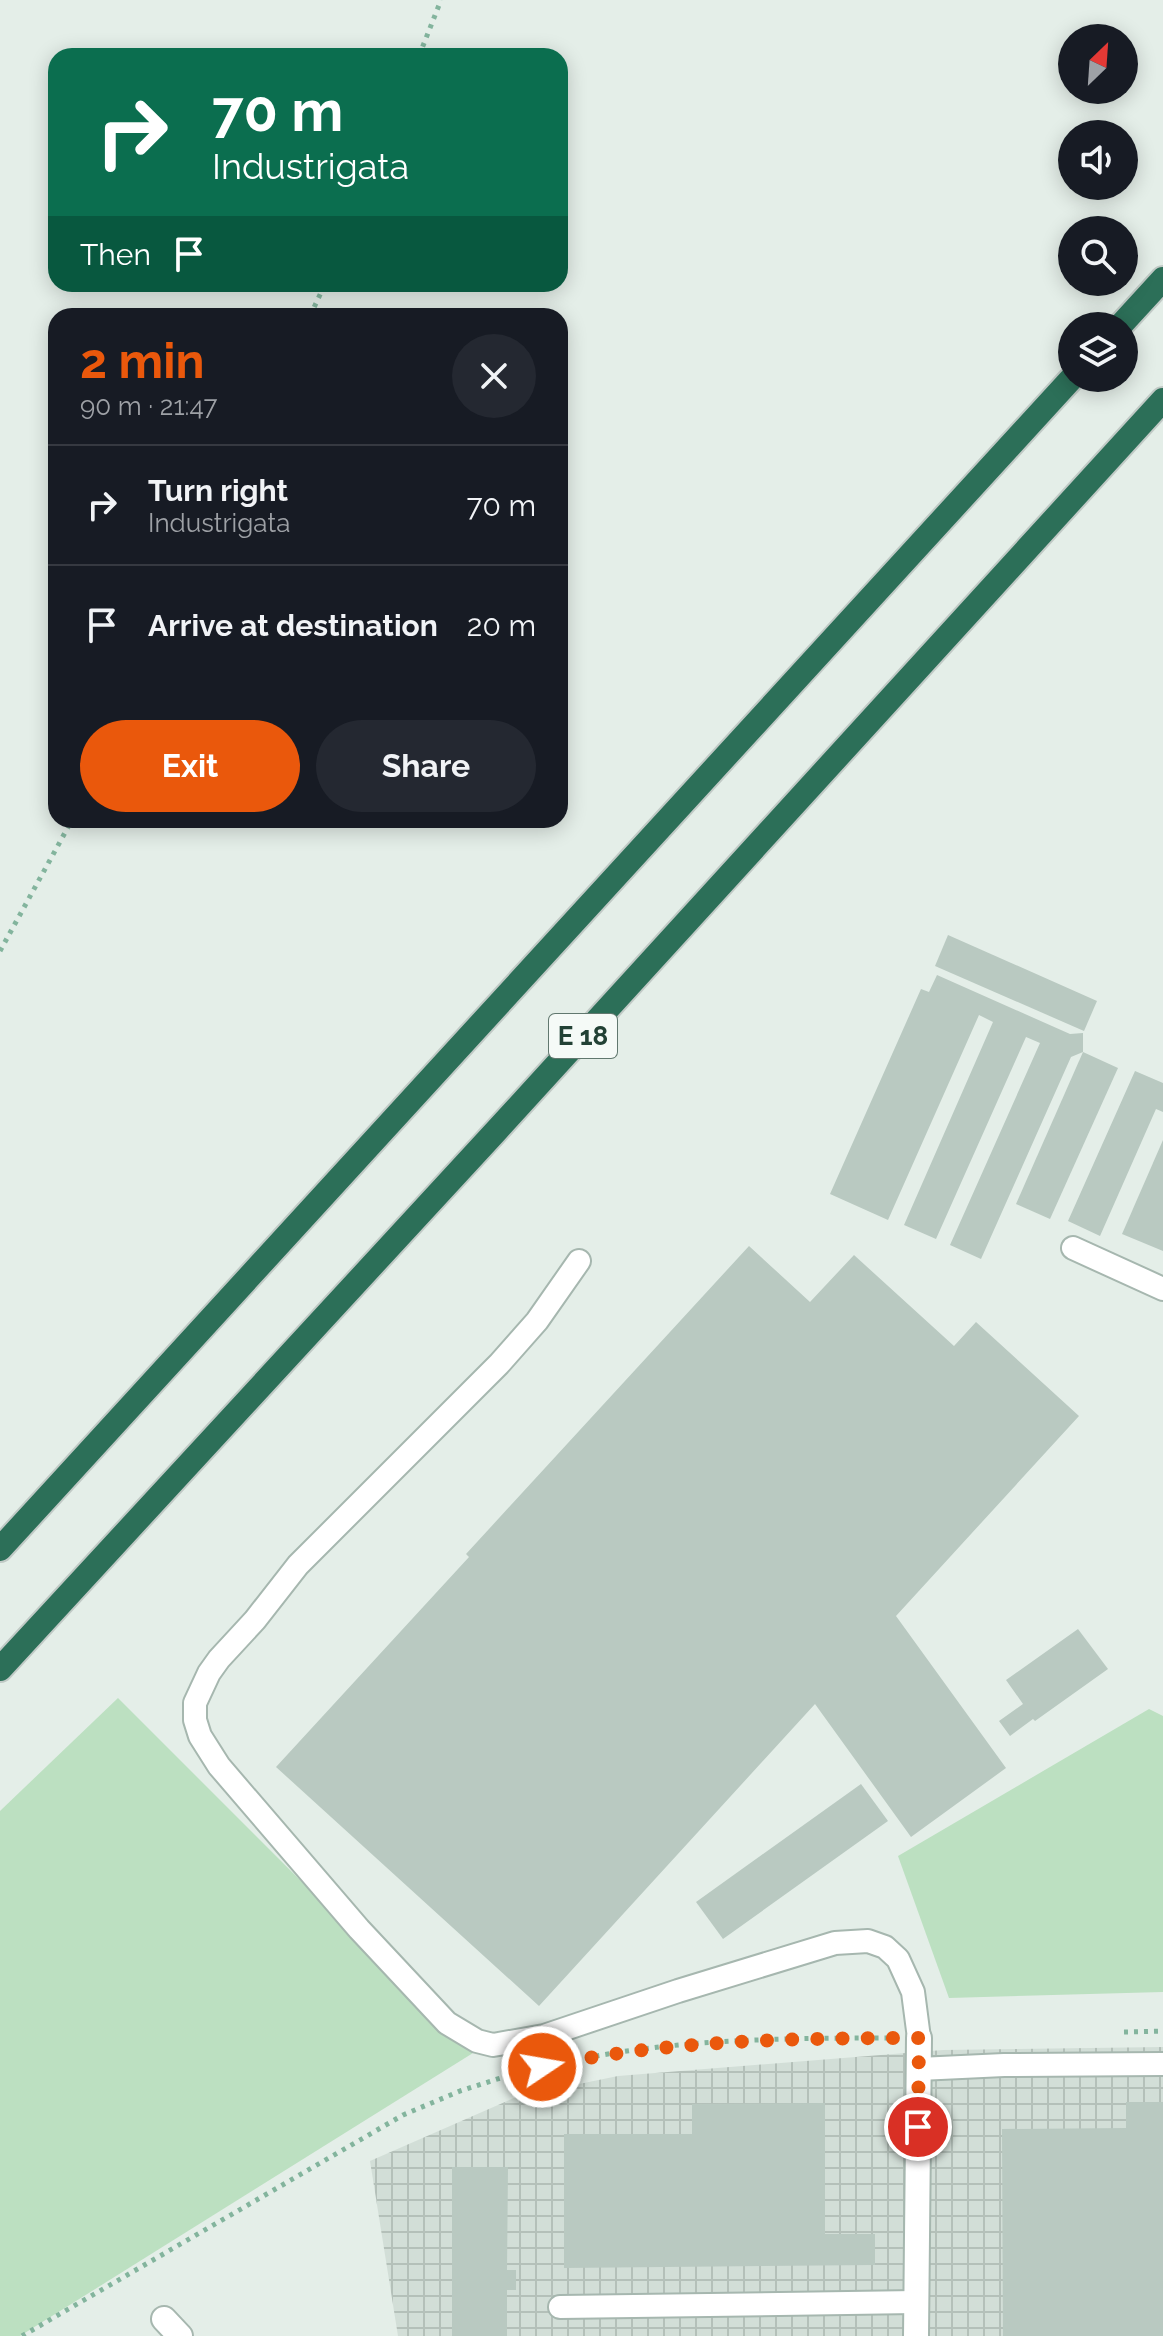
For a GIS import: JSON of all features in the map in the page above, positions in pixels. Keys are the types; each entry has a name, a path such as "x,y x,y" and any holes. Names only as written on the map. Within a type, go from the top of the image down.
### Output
{"highway":[{"path":"1133,312 1163,279"},
{"path":"0,1549 1059,392"},
{"name":"E 18","path":"0,1669 1163,400"}],"street":[{"path":"916,2336 919,2038"}],"lane":[{"path":"1073,1248 1163,1289"},
{"path":"579,1261 537,1321 499,1364 298,1565 255,1620 219,1659 195,1703 195,1720 200,1736 219,1766 359,1929 447,2023 477,2041 493,2045 544,2036 835,1943 868,1941 885,1947 898,1959 913,1992 919,2038"},
{"path":"919,2069 1163,2064"},
{"path":"560,2307 886,2300 916,2302"}],"path":[{"path":"422,48 441,0"},
{"path":"0,951 68,828"},
{"path":"1118,2032 1163,2031"},
{"path":"557,2064 627,2051 687,2045 919,2038"},
{"path":"22,2336 403,2115 460,2091 527,2071"}],"shaded area":[{"path":"1163,2047 1163,2336 398,2336 370,2161 516,2097 618,2076 943,2050"}],"green space":[{"path":"118,1698 473,2053 20,2336 0,2336 0,1811"},
{"path":"1149,1709 1163,1716 1163,1992 949,1998 898,1856"}],"building":[{"path":"948,935 1097,1001 1084,1031 935,966"},
{"path":"937,975 1070,1034 1083,1033 1083,1052 1071,1057 981,1259 950,1245 1040,1043 1026,1037 936,1239 904,1225 993,1022 979,1015 888,1220 830,1194 921,989 929,992"},
{"path":"1083,1052 1118,1068 1050,1219 1016,1204"},
{"path":"1135,1071 1163,1083 1163,1112 1156,1109 1100,1236 1068,1221"},
{"path":"1163,1140 1163,1251 1122,1234"},
{"path":"749,1246 810,1302 854,1255 954,1346 976,1322 1079,1416 896,1616 1006,1768 911,1837 815,1704 539,2006 276,1767 469,1557 466,1554"},
{"path":"1078,1629 1108,1669 1010,1736 999,1721 1023,1704 1006,1680"},
{"path":"861,1784 888,1821 723,1939 696,1902"},
{"path":"1126,2102 1163,2102 1163,2336 1003,2336 1002,2129 1126,2128"},
{"path":"825,2103 825,2234 875,2234 875,2265 564,2268 564,2134 692,2134 692,2104"},
{"path":"452,2167 508,2167 507,2270 516,2270 516,2290 507,2290 507,2336 452,2336"}],"route":[{"path":"542,2067 627,2051 687,2045 919,2038 918,2127"}]}
